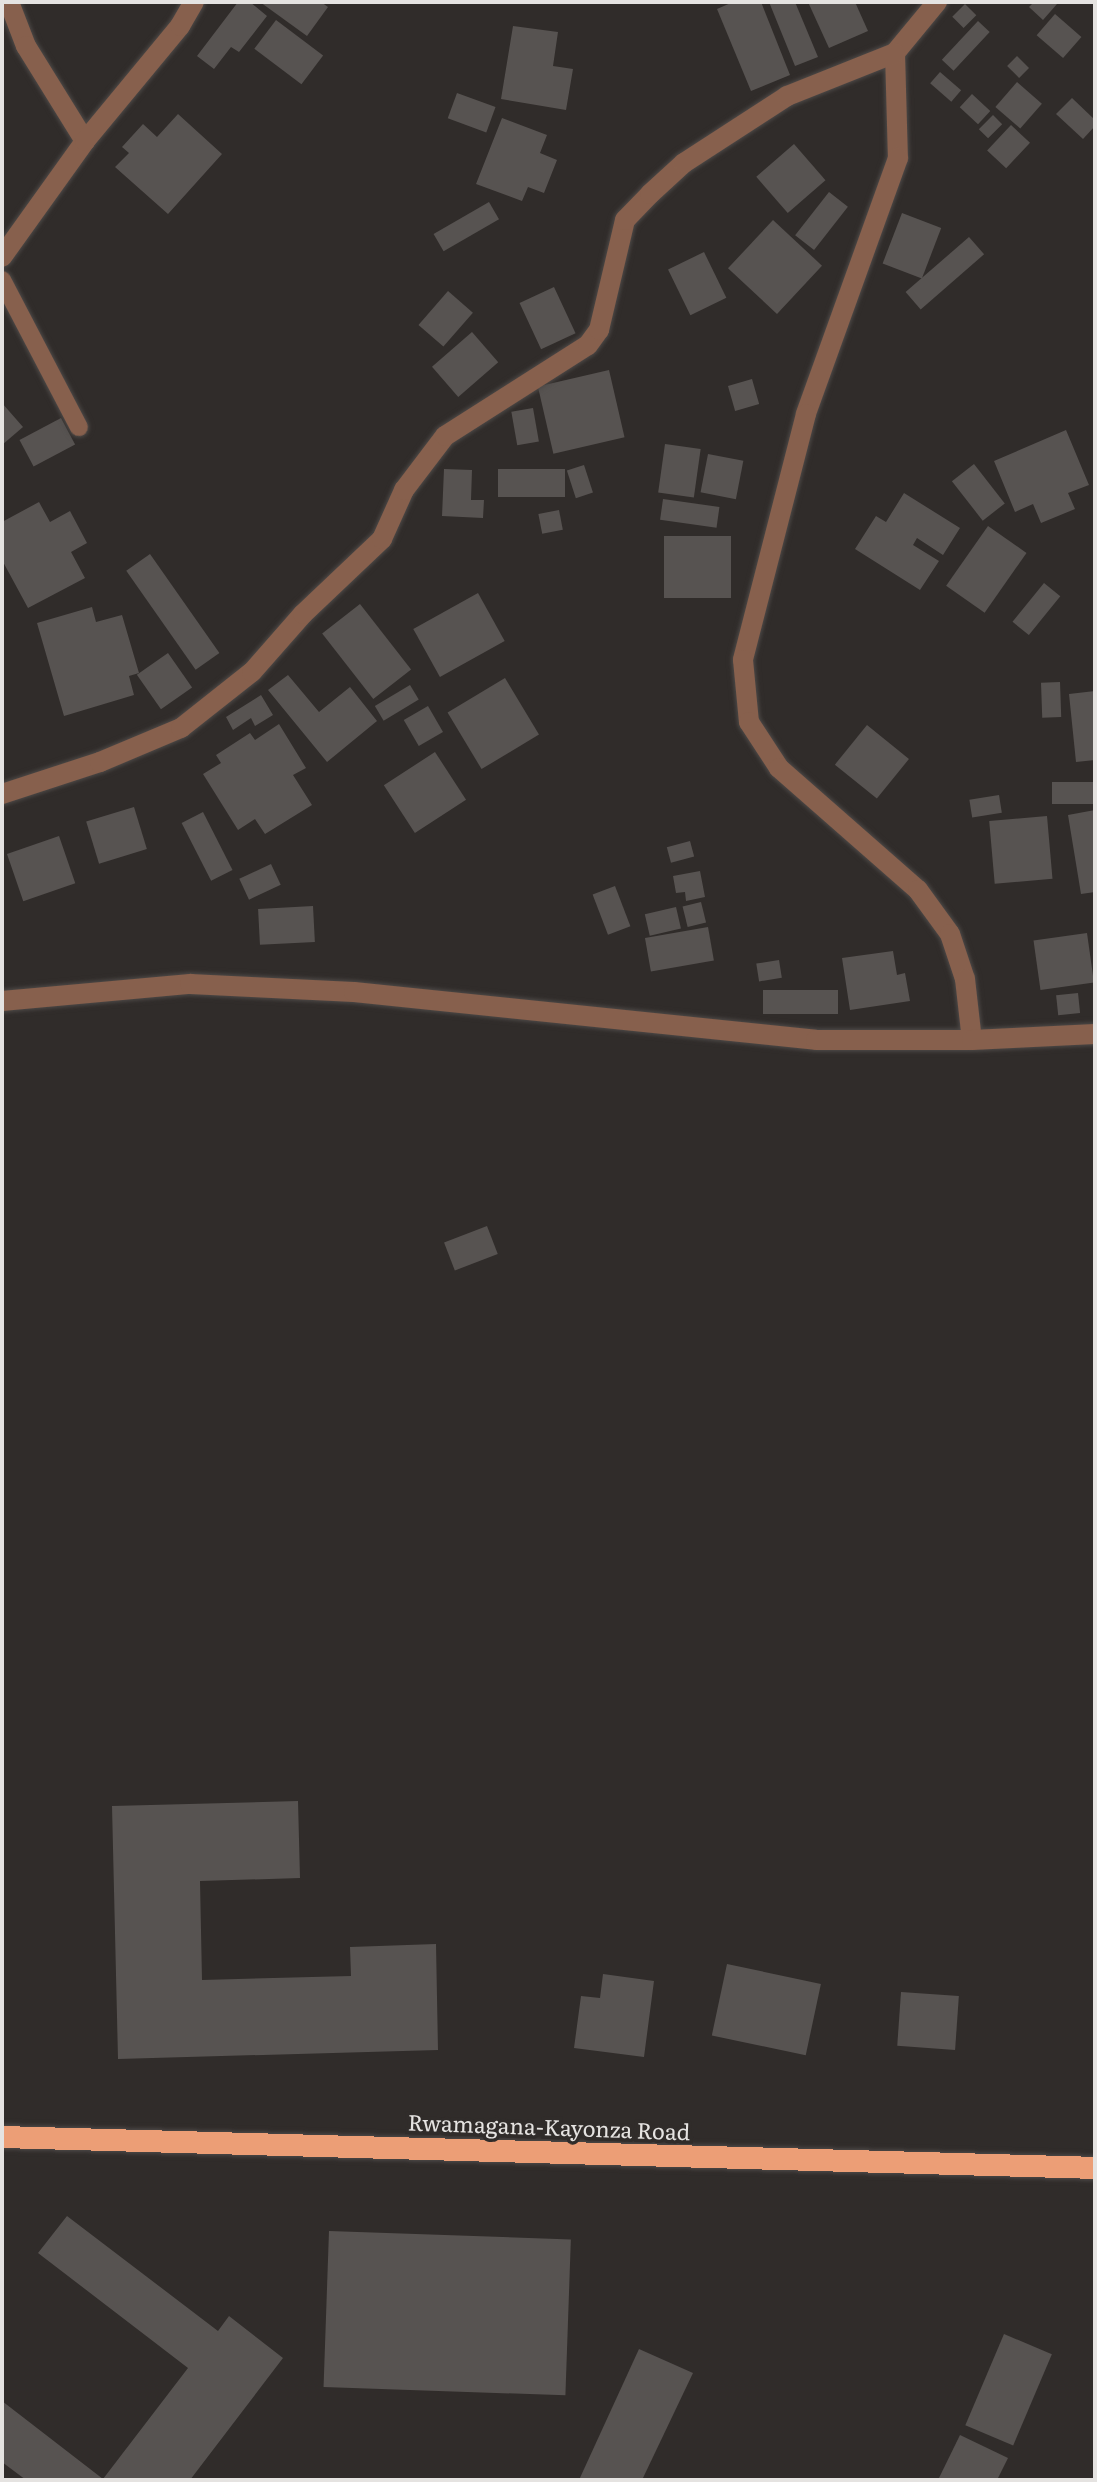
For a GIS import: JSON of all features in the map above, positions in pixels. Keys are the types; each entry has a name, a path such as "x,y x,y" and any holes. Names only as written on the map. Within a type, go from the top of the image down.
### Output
{"highway":[{"name":"Rwamagana-Kayonza Road","path":"2,2137 1095,2168"}],"street":[{"path":"9,2 26,46 85,141"},
{"path":"2,257 85,141 180,26 194,2"},
{"path":"2,794 100,762 181,728 252,672 303,614 382,539 404,490 445,436 588,345 599,330 625,220 650,194 684,163 787,96 895,53 937,2"},
{"path":"895,53 898,158 806,414 743,660 749,722 779,768 918,890 950,934 965,979 972,1040"},
{"path":"2,1001 190,984 354,992 816,1040 972,1040 1095,1034"}],"lane":[{"path":"2,280 79,427"}],"building":[{"path":"238,2 250,2 267,16 239,52 231,47 214,69 197,56"},
{"path":"260,2 321,2 328,7 307,36"},
{"path":"733,2 761,2 790,75 751,91 717,9"},
{"path":"769,2 795,2 818,57 795,66"},
{"path":"808,2 855,2 868,31 829,48"},
{"path":"1034,2 1057,4 1043,20 1029,7"},
{"path":"965,4 976,15 964,28 952,17"},
{"path":"1055,14 1081,37 1063,58 1037,35"},
{"path":"276,20 323,56 301,84 254,49"},
{"path":"978,21 990,32 954,71 942,60"},
{"path":"513,26 558,32 553,66 573,69 566,110 501,99"},
{"path":"1017,56 1029,68 1019,78 1007,66"},
{"path":"940,72 961,90 951,102 930,83"},
{"path":"1017,82 1042,104 1020,129 995,107"},
{"path":"457,93 496,107 486,132 448,118"},
{"path":"972,94 990,111 978,124 960,107"},
{"path":"1072,98 1095,120 1095,126 1083,139 1056,114"},
{"path":"178,114 222,154 168,214 115,167 129,153 122,147 143,124 157,137"},
{"path":"993,115 1002,124 988,138 979,129"},
{"path":"502,118 547,135 540,153 557,160 544,193 528,187 522,201 476,184"},
{"path":"1011,125 1030,143 1006,168 987,151"},
{"path":"794,144 825,180 788,213 756,177"},
{"path":"829,192 848,207 814,250 795,235"},
{"path":"489,202 499,219 444,251 434,234"},
{"path":"902,213 941,228 922,278 883,263"},
{"path":"773,220 822,266 777,314 728,268"},
{"path":"969,237 984,254 921,309 906,292"},
{"path":"704,252 726,298 690,315 668,270"},
{"path":"554,287 576,333 541,349 520,303"},
{"path":"448,291 473,313 443,347 418,325"},
{"path":"472,332 498,362 458,397 432,367"},
{"path":"609,370 625,437 553,454 538,386"},
{"path":"752,379 759,404 735,411 728,386"},
{"path":"2,403 23,427 2,445"},
{"path":"533,408 539,441 517,445 511,412"},
{"path":"61,418 75,444 34,467 20,440"},
{"path":"1066,430 1089,485 1068,493 1075,509 1041,523 1033,504 1015,512 994,461"},
{"path":"665,444 701,449 694,498 658,493"},
{"path":"708,454 743,461 736,499 701,492"},
{"path":"974,464 1005,503 983,521 952,481"},
{"path":"584,465 593,493 576,498 567,471"},
{"path":"444,469 472,470 471,500 484,500 483,518 442,516"},
{"path":"498,469 565,469 565,497 498,497"},
{"path":"904,493 960,528 943,555 917,538 913,545 939,561 920,590 855,549 876,516 886,522"},
{"path":"663,499 719,507 717,528 660,520"},
{"path":"39,502 50,522 70,511 87,543 71,552 85,578 28,608 2,560 2,522"},
{"path":"559,510 563,530 542,534 538,514"},
{"path":"988,526 1027,553 985,613 946,586"},
{"path":"664,536 731,536 731,598 664,598"},
{"path":"150,554 219,653 196,670 126,571"},
{"path":"1044,583 1060,596 1029,635 1013,622"},
{"path":"478,593 505,641 440,677 413,629"},
{"path":"360,604 411,669 373,699 322,634"},
{"path":"92,607 96,622 122,615 139,673 129,676 134,695 64,716 37,623"},
{"path":"168,653 192,687 161,709 137,675"},
{"path":"288,675 319,712 350,687 377,721 327,762 268,690"},
{"path":"505,678 539,735 482,769 448,713"},
{"path":"1060,682 1061,717 1042,718 1041,683"},
{"path":"410,685 419,700 384,721 375,706"},
{"path":"1095,691 1095,760 1076,762 1069,694"},
{"path":"261,695 273,715 255,726 251,718 233,730 226,717"},
{"path":"428,706 443,732 419,746 404,720"},
{"path":"279,724 306,768 293,775 312,805 265,834 255,819 238,830 203,774 221,763 216,755 250,733 255,740"},
{"path":"867,725 909,759 877,799 835,765"},
{"path":"435,752 466,800 415,833 384,785"},
{"path":"1052,782 1095,782 1095,804 1052,804"},
{"path":"999,795 1002,813 972,817 969,800"},
{"path":"134,807 147,849 99,864 86,822"},
{"path":"1095,810 1095,892 1081,894 1068,815"},
{"path":"203,812 233,870 211,881 182,823"},
{"path":"1047,816 1052,879 995,884 989,821"},
{"path":"59,836 75,883 23,901 7,854"},
{"path":"690,841 694,856 671,863 667,847"},
{"path":"271,864 281,885 249,900 239,879"},
{"path":"700,871 705,897 686,901 685,892 676,893 673,876"},
{"path":"615,886 630,926 608,935 593,895"},
{"path":"701,902 706,922 688,927 683,907"},
{"path":"313,906 315,942 260,945 258,909"},
{"path":"676,907 681,928 650,936 645,914"},
{"path":"708,927 714,960 651,972 645,938"},
{"path":"1087,933 1094,983 1040,990 1034,941"},
{"path":"893,951 897,975 905,973 910,1001 850,1010 842,958"},
{"path":"779,960 782,978 759,981 756,964"},
{"path":"763,990 838,990 838,1014 763,1014"},
{"path":"1078,993 1080,1013 1058,1015 1056,995"},
{"path":"487,1226 498,1254 455,1270 444,1242"},
{"path":"298,1801 300,1878 200,1881 202,1980 351,1976 350,1947 436,1944 438,2050 118,2059 112,1806"},
{"path":"727,1964 821,1984 806,2055 712,2035"},
{"path":"603,1974 654,1981 644,2057 574,2048 581,1996 600,1998"},
{"path":"901,1992 959,1996 955,2050 897,2046"},
{"path":"67,2216 218,2331 229,2316 283,2358 190,2480 26,2480 2,2462 2,2401 103,2479 188,2368 38,2253"},
{"path":"329,2231 571,2239 565,2395 324,2387"},
{"path":"1004,2334 1052,2354 1013,2445 965,2425"},
{"path":"639,2349 693,2373 642,2480 579,2480"},
{"path":"960,2435 1008,2458 997,2480 938,2480"}]}
